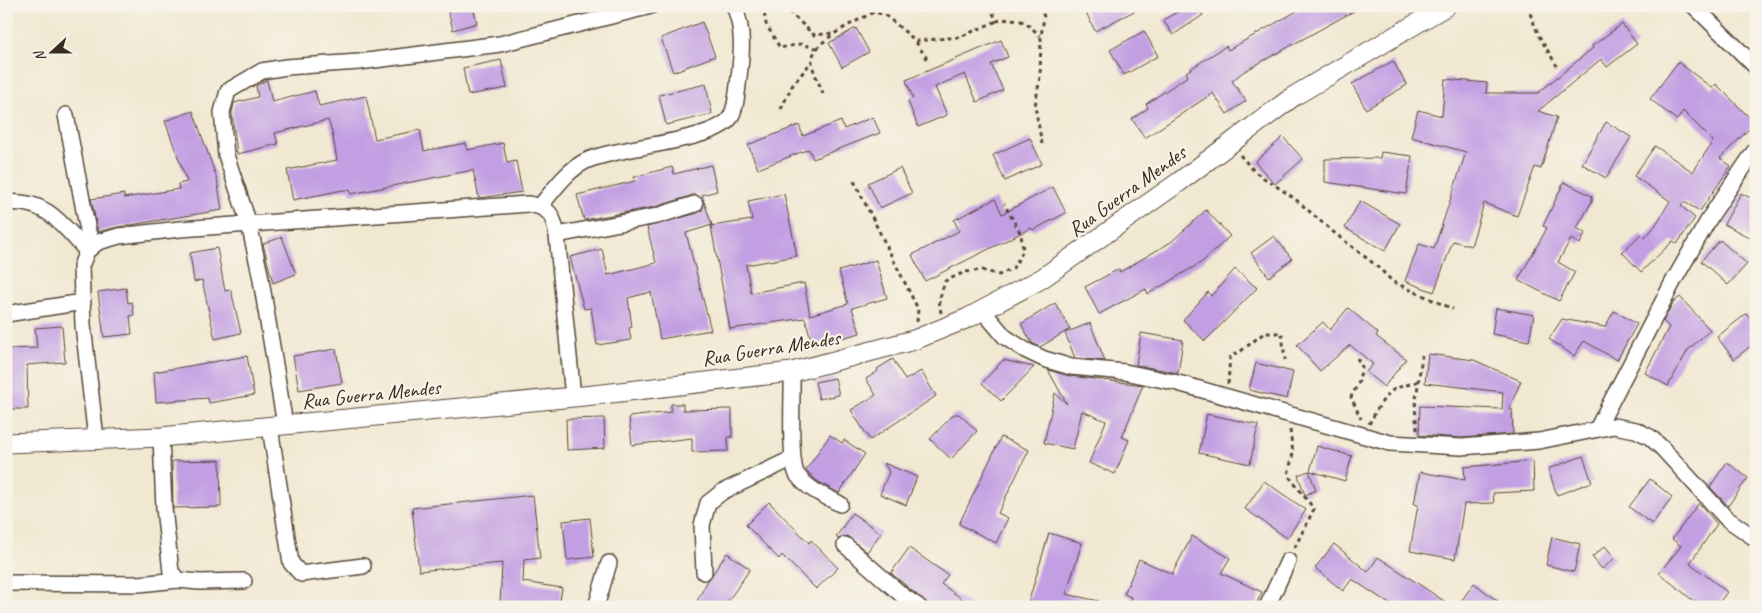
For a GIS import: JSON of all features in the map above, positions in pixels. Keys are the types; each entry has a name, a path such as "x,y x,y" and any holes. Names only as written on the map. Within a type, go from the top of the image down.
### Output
{"street":[{"path":"363,566 301,574 291,563 278,426 260,274 249,224 226,155 222,112 228,91 262,71 286,67 359,62 500,44 594,13 651,6"},
{"path":"540,206 560,182 585,162 601,155 701,134 725,123 731,116 736,102 742,55 741,32 734,6"},
{"name":"Rua Guerra Mendes","path":"6,443 96,438 162,437 573,397 792,372 914,340 984,311 1040,279 1105,236 1294,96 1446,6"},
{"path":"1694,6 1756,67"},
{"path":"66,115 89,249"},
{"path":"1597,429 1674,280 1712,214 1756,149"},
{"path":"6,202 22,201 52,214 89,249"},
{"path":"96,438 83,325 81,266 89,249 98,242 119,236 249,224 528,204 540,206 549,212 557,235 573,397"},
{"path":"557,235 657,216 695,204"},
{"path":"6,314 83,302"},
{"path":"984,311 1005,337 1044,359 1071,367 1125,372 1157,379 1274,409 1367,438 1418,446 1462,447 1539,441 1614,426 1636,430 1650,437 1726,518 1756,538"},
{"path":"792,372 791,459 796,475 811,489 840,504"},
{"path":"162,437 168,568 178,580"},
{"path":"704,572 702,525 708,503 722,492 791,459"},
{"path":"845,545 888,584 919,607"},
{"path":"1267,607 1288,561"},
{"path":"596,607 609,563"},
{"path":"6,583 140,584 178,580 199,582 244,581"}],"path":[{"path":"763,6 766,24 780,48 801,44 816,48"},
{"path":"783,6 814,35 836,33"},
{"path":"989,6 997,21"},
{"path":"1040,6 1044,17 1040,36 1040,76 1035,106 1042,144"},
{"path":"1527,6 1539,36 1557,66"},
{"path":"781,109 792,86 812,61 816,48 836,33 874,12 885,15 916,41 929,62"},
{"path":"916,41 960,37 997,21 1007,19 1021,20 1040,36"},
{"path":"812,61 823,94"},
{"path":"1229,144 1255,172 1294,198 1332,232 1378,267 1393,282 1453,309"},
{"path":"854,181 918,309 914,340"},
{"path":"945,328 938,301 945,281 965,272 982,270 999,275 1013,268 1023,251 1021,234 1004,204"},
{"path":"1227,397 1230,356 1241,351 1264,333 1282,333 1285,360"},
{"path":"1418,446 1415,407 1422,355"},
{"path":"1357,358 1362,367 1358,384 1351,397 1367,428 1379,406 1394,390 1414,384 1420,380"},
{"path":"1274,409 1291,432 1293,453 1288,475 1314,510 1288,561"}],"building":[{"path":"447,6 473,6 477,23 453,30"},
{"path":"1083,6 1144,6 1095,31"},
{"path":"1188,6 1198,6 1203,15 1173,35 1163,20"},
{"path":"1306,6 1363,6 1243,72 1232,81 1246,101 1227,114 1213,93 1145,138 1132,119 1148,108 1146,104 1188,76 1186,72 1226,46 1228,50"},
{"path":"702,22 715,56 673,72 661,38"},
{"path":"1622,24 1637,44 1607,67 1601,59 1538,111 1557,117 1541,169 1535,167 1517,216 1484,203 1471,246 1453,241 1434,292 1405,281 1419,244 1434,249 1466,152 1411,137 1418,110 1442,116 1445,79 1487,83 1486,93 1538,93 1593,48 1592,46"},
{"path":"856,28 869,52 842,67 829,43"},
{"path":"1144,31 1158,56 1124,75 1110,50"},
{"path":"1001,40 1008,57 991,64 1003,90 977,102 965,74 939,85 935,87 947,115 918,127 908,101 913,98 906,80"},
{"path":"501,60 507,88 468,95 463,68"},
{"path":"1393,61 1407,85 1366,109 1352,84"},
{"path":"1678,62 1712,88 1716,84 1755,123 1720,158 1731,166 1700,211 1684,202 1681,206 1695,218 1677,244 1673,241 1641,272 1622,252 1641,234 1645,238 1655,226 1670,201 1634,176 1655,146 1693,172 1713,141 1683,111 1677,120 1650,99"},
{"path":"267,80 272,102 315,91 319,106 366,96 375,139 420,130 424,151 466,143 467,150 503,143 507,163 516,161 522,192 479,198 473,170 351,194 350,190 343,190 293,200 287,170 337,160 332,132 328,120 275,133 278,144 237,154 232,113 234,103 258,97 256,86"},
{"path":"706,84 712,114 666,125 659,95"},
{"path":"193,111 217,179 222,210 98,232 91,199 124,194 124,198 179,189 178,184 187,182 165,121"},
{"path":"873,117 880,133 813,159 809,149 758,169 748,145 799,125 803,136 841,121 844,129"},
{"path":"1606,122 1631,137 1606,178 1582,164"},
{"path":"1283,137 1303,159 1275,184 1255,162"},
{"path":"1030,138 1042,164 1005,181 993,155"},
{"path":"1381,152 1412,156 1406,194 1325,182 1325,159 1380,158"},
{"path":"711,165 717,191 702,195 704,201 697,195 693,195 655,207 584,220 577,195 635,181 634,177 672,167 674,174"},
{"path":"900,168 912,193 880,208 868,183"},
{"path":"1564,182 1592,196 1592,201 1577,228 1585,233 1580,244 1571,239 1558,262 1575,272 1559,301 1518,280 1547,228 1543,226"},
{"path":"1053,187 1066,213 1033,230 1031,228 925,281 912,255 959,231 954,220 995,199 1002,214"},
{"path":"1741,193 1756,201 1756,241 1724,224"},
{"path":"784,194 797,256 746,265 751,293 804,283 810,315 848,304 839,271 876,260 887,298 852,308 860,333 813,346 805,318 730,329 711,226 752,220 748,201"},
{"path":"1360,201 1400,224 1385,251 1345,228"},
{"path":"704,202 712,225 686,233 711,330 660,339 651,292 628,298 632,327 629,328 631,340 597,345 591,308 584,309 570,257 602,249 608,275 656,263 647,227 698,213 702,210"},
{"path":"1206,210 1230,236 1202,262 1148,294 1146,289 1099,314 1085,287 1119,269 1120,272 1171,242"},
{"path":"1274,236 1292,259 1269,277 1251,253"},
{"path":"282,237 296,274 273,283 263,244"},
{"path":"1720,240 1747,264 1728,285 1701,261"},
{"path":"217,248 225,291 231,290 241,333 215,339 202,280 194,282 190,253"},
{"path":"1235,269 1257,288 1205,341 1183,320 1208,292 1211,296"},
{"path":"126,288 128,303 132,302 134,315 130,316 132,334 104,337 98,292"},
{"path":"1680,297 1710,330 1688,350 1668,386 1645,373 1669,327 1663,321 1673,303"},
{"path":"1055,303 1070,329 1040,347 1032,343 1021,324"},
{"path":"1348,308 1378,333 1376,336 1406,359 1384,387 1366,372 1373,364 1350,345 1320,371 1297,345 1323,322 1330,330"},
{"path":"1496,308 1534,315 1529,341 1492,334"},
{"path":"1614,311 1637,324 1617,360 1584,341 1574,356 1549,339 1562,319 1605,327"},
{"path":"1746,314 1756,326 1756,342 1734,359 1717,337"},
{"path":"1090,323 1105,361 1075,358 1065,333"},
{"path":"62,326 65,362 27,365 28,409 6,409 6,349 37,348 35,328"},
{"path":"1141,333 1183,340 1178,373 1136,365"},
{"path":"336,349 342,383 299,390 293,356"},
{"path":"1428,354 1474,360 1521,381 1509,409 1512,409 1513,434 1461,438 1419,435 1420,406 1502,409 1503,392 1425,383"},
{"path":"247,356 254,395 209,403 208,398 156,402 154,372"},
{"path":"893,359 905,380 921,371 936,396 870,440 851,410 876,395 866,379"},
{"path":"1003,360 1034,367 1001,401 982,383"},
{"path":"1256,363 1293,372 1287,399 1249,390"},
{"path":"1048,370 1070,376 1143,385 1122,437 1129,440 1115,474 1089,463 1106,421 1082,411 1073,449 1044,443 1055,393 1067,404"},
{"path":"835,378 839,395 819,399 815,382"},
{"path":"671,404 683,404 683,410 732,409 732,437 728,437 728,451 692,452 692,438 632,445 629,417 671,412"},
{"path":"954,414 959,414 977,431 951,459 930,439"},
{"path":"1207,414 1258,425 1250,464 1199,453"},
{"path":"604,418 605,448 567,450 566,419"},
{"path":"830,435 842,443 844,440 865,454 839,493 817,481 806,470"},
{"path":"1001,437 1029,450 998,513 1008,518 996,543 959,524"},
{"path":"1317,446 1352,456 1345,481 1310,471"},
{"path":"1583,456 1592,482 1557,495 1548,469"},
{"path":"220,460 221,507 173,508 172,461"},
{"path":"1533,461 1534,491 1493,493 1494,503 1464,504 1455,559 1410,551 1418,505 1414,504 1420,472 1465,480 1464,467"},
{"path":"1727,462 1748,478 1728,506 1710,487"},
{"path":"884,463 917,477 906,505 880,494 889,472"},
{"path":"1309,471 1316,490 1305,495 1298,475"},
{"path":"1650,479 1672,497 1652,524 1629,507"},
{"path":"1264,481 1306,510 1287,538 1245,509"},
{"path":"533,495 540,558 524,560 523,582 562,588 559,607 500,605 502,563 419,571 412,508"},
{"path":"769,502 809,543 811,540 838,568 816,589 782,555 779,559 746,525"},
{"path":"1699,503 1717,524 1690,563 1727,592 1716,607 1701,607 1659,573 1681,546 1672,539"},
{"path":"852,513 881,533 867,552 847,536 838,539 836,537"},
{"path":"590,518 594,557 567,560 563,521"},
{"path":"1049,533 1082,543 1066,594 1099,601 1098,607 1027,607"},
{"path":"1192,536 1230,558 1221,573 1262,592 1255,607 1129,607 1131,597 1124,594 1139,559 1172,574"},
{"path":"1552,537 1580,544 1574,572 1546,565"},
{"path":"1334,544 1368,572 1378,557 1453,607 1394,607 1352,579 1343,591 1315,568"},
{"path":"1605,546 1615,558 1602,569 1592,557"},
{"path":"909,548 948,575 941,584 974,607 931,607 891,573"},
{"path":"727,553 750,569 724,607 694,607 707,582"},
{"path":"1474,583 1505,607 1457,607"}]}
